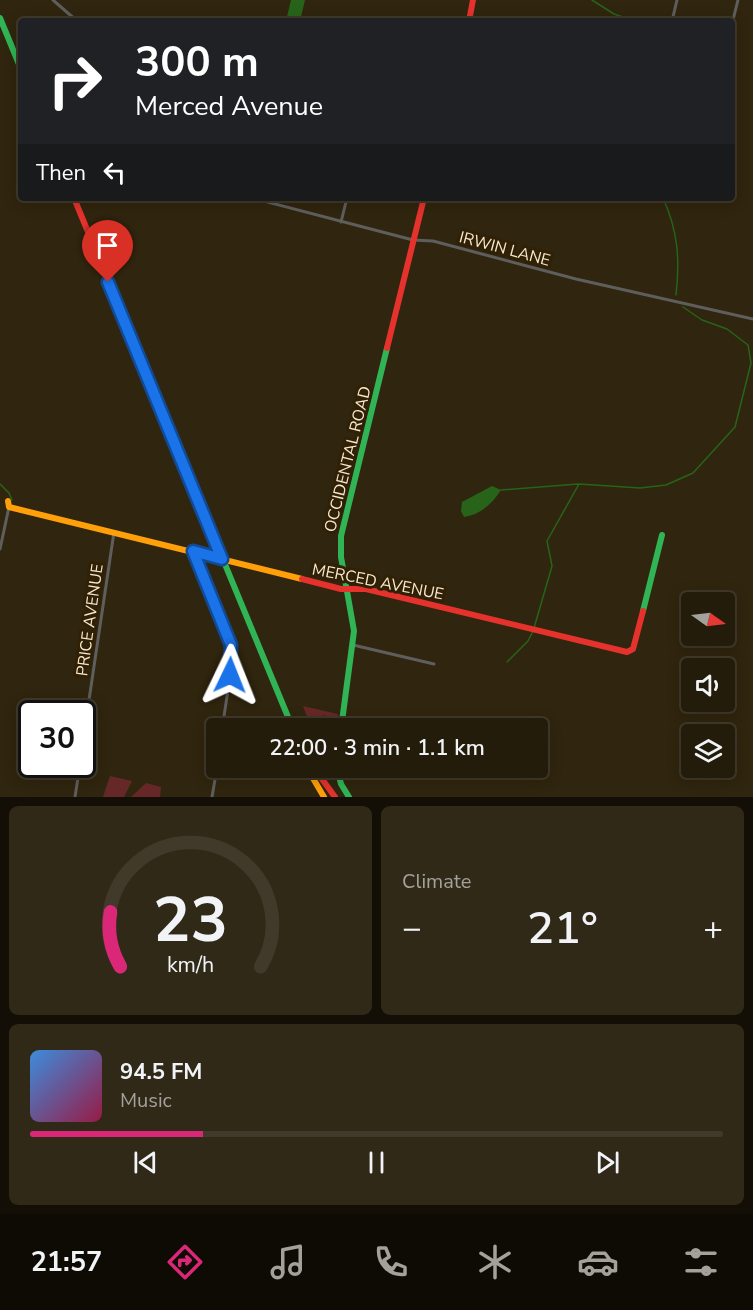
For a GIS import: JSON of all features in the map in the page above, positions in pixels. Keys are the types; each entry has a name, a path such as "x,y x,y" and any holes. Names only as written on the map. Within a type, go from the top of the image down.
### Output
{"street":[{"path":"53,0 74,18"},
{"path":"470,18 473,0"},
{"path":"673,18 677,0"},
{"path":"734,18 738,0"},
{"path":"0,18 18,62"},
{"path":"75,201 287,718"},
{"name":"IRWIN LANE","path":"263,201 413,240 433,241 576,279 753,320"},
{"path":"341,222 346,201"},
{"name":"OCCIDENTAL ROAD","path":"343,718 354,626 341,557 341,536 423,201"},
{"path":"0,549 8,504"},
{"name":"MERCED AVENUE","path":"8,504 347,589 366,589 627,652 633,649 662,535"},
{"name":"PRICE AVENUE","path":"89,700 114,532"},
{"path":"193,551 231,645 233,657 224,718"},
{"path":"353,645 434,664"},
{"path":"75,797 78,778"},
{"path":"212,797 215,778"},
{"path":"314,778 324,797"},
{"path":"321,778 335,797"},
{"path":"340,778 349,797"}],"shaded area":[{"path":"291,0 305,0 301,18 287,18"},
{"path":"492,486 501,490 486,508 464,517 461,511 462,502"},
{"path":"303,706 338,714 338,718 326,718 325,715 308,718"},
{"path":"110,776 132,781 124,797 103,797"},
{"path":"146,783 161,787 160,797 131,797"}],"waterway":[{"path":"592,0 614,14 625,18"},
{"path":"664,201 677,245 676,295"},
{"path":"534,628 552,566 547,541 579,484 640,488 666,485 693,473 735,427 751,363 748,345 727,329 702,320 683,307"},
{"path":"0,484 12,500"},
{"path":"501,490 578,484"},
{"path":"507,662 528,641 533,631"}],"traffic: fast":[{"path":"0,18 18,62"},
{"path":"342,718 354,631 341,557 341,536 387,348"},
{"path":"196,494 288,718"},
{"path":"643,611 662,535"},
{"path":"340,778 349,797"}],"traffic: slow":[{"path":"8,501 9,507 302,579"},
{"path":"313,778 324,797"}],"traffic: jam":[{"path":"470,18 473,0"},
{"path":"75,201 196,494"},
{"path":"387,348 423,201"},
{"path":"302,579 341,589 366,589 627,652 633,649 643,611"},
{"path":"321,778 335,797"}],"route":[{"path":"108,282 222,559 193,551 231,645 233,657 230,675"}]}
